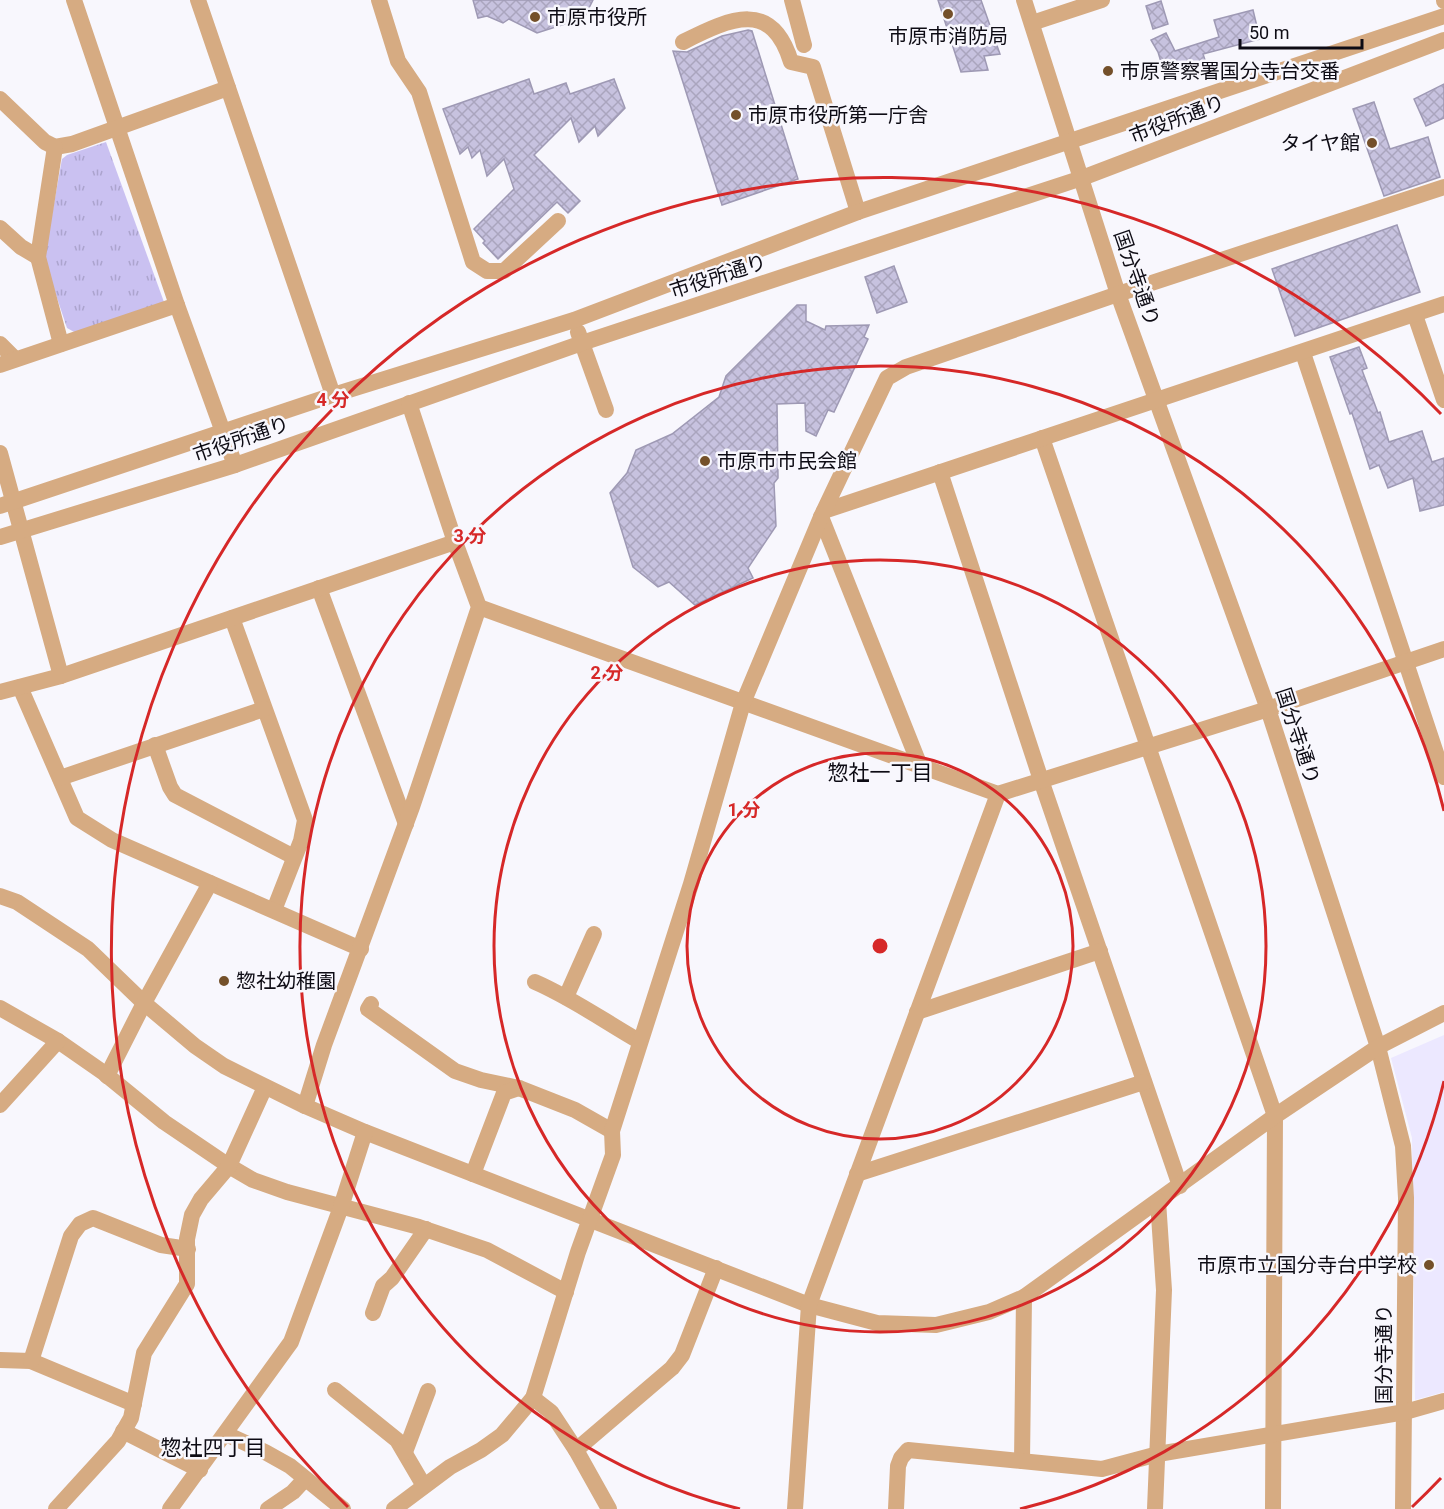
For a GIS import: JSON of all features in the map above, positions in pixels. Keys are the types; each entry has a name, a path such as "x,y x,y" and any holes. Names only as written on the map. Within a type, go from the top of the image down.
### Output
{"street":[{"path":"74,0 177,305 235,465"},
{"path":"198,0 333,395"},
{"path":"379,0 398,61 419,92 473,262 487,271 504,271 558,221"},
{"path":"792,0 804,45"},
{"name":"国分寺通り","path":"1024,0 1118,294 1158,399 1268,709 1378,1047 1403,1146 1406,1198 1403,1509"},
{"path":"1032,23 1102,0"},
{"path":"683,42 724,21 753,14 775,24 786,44 791,62 813,67 858,212"},
{"name":"市役所通り","path":"7,504 333,395 574,320 858,212 1444,16"},
{"name":"市役所通り","path":"0,537 235,465 582,343 1082,178 1444,40"},
{"path":"0,99 45,141 55,147 72,144 228,88"},
{"path":"55,147 38,257 61,344"},
{"path":"394,1509 424,1486 502,1435 533,1398 566,1292 613,1155 612,1131 691,884 743,703 823,514 887,378 906,367 1118,294 1444,187"},
{"path":"0,228 21,247 38,257"},
{"path":"823,514 939,472 1303,353 1444,304"},
{"path":"0,344 8,362 177,305"},
{"path":"1415,315 1444,400"},
{"path":"574,320 606,410"},
{"path":"1303,353 1444,777"},
{"path":"305,1106 324,1045 406,824 479,607 409,403"},
{"path":"1042,438 1275,1116 1273,1509"},
{"path":"0,453 7,504 22,531 61,676"},
{"path":"939,472 1041,780 1180,1186"},
{"path":"823,514 920,766"},
{"path":"0,693 61,676 455,542"},
{"path":"319,588 406,824"},
{"path":"479,607 998,794 1268,709 1444,650"},
{"path":"232,618 304,820 301,841 274,910"},
{"path":"20,687 77,818 112,840 361,949"},
{"path":"60,778 264,709"},
{"path":"155,745 175,795 294,857"},
{"path":"795,1509 809,1305 998,794"},
{"path":"107,1076 210,883"},
{"path":"2,893 88,949 144,1003 195,1046 224,1066 266,1087 365,1132 809,1305 877,1323 936,1325 989,1312 1024,1297 1275,1116 1378,1047 1444,1013"},
{"path":"566,997 594,934"},
{"path":"917,1012 1100,951"},
{"path":"535,982 566,997 639,1041"},
{"path":"371,1004 368,1010 455,1071 481,1080 519,1088 575,1110 612,1131"},
{"path":"0,1008 58,1041 107,1076 164,1122 253,1180 287,1192 426,1229 487,1250 566,1292"},
{"path":"0,1105 58,1041"},
{"path":"857,1174 1144,1082"},
{"path":"56,1509 118,1441 130,1418 144,1353 188,1284 187,1239 192,1215 201,1199 229,1166 266,1087"},
{"path":"473,1174 504,1093 519,1088"},
{"path":"170,1509 291,1342 341,1207 365,1132"},
{"path":"1155,1509 1164,1290 1158,1201"},
{"path":"31,1361 70,1236 80,1224 93,1218 161,1245 188,1249"},
{"path":"373,1313 383,1286 392,1278 426,1229"},
{"path":"576,1450 672,1368 682,1355 716,1268"},
{"path":"1022,1461 1024,1297"},
{"path":"0,1360 31,1361 134,1404"},
{"path":"335,1390 397,1440 424,1486"},
{"path":"405,1452 428,1391"},
{"path":"533,1398 551,1412 576,1450 609,1509"},
{"path":"896,1509 898,1466 908,1450 1102,1469 1158,1454 1405,1412 1444,1401"},
{"path":"123,1431 200,1470"},
{"path":"226,1434 265,1452 290,1467 343,1509"},
{"path":"268,1509 293,1492 305,1479"}],"shaded area":[{"name":"市原市立国分寺台中学校","path":"1444,1035 1444,1392 1415,1400 1412,1138 1391,1058"}],"green space":[{"path":"106,142 164,302 76,333 67,328 44,259 62,159 67,155"}],"building":[{"name":"市原市役所","path":"473,0 593,0 584,18 537,33 509,19 503,23 487,16 478,18"},
{"path":"938,0 981,0 1000,54 984,56 988,70 961,72"},
{"path":"1161,1 1168,24 1153,29 1146,6"},
{"path":"1253,10 1260,39 1203,54 1205,60 1164,72 1158,52 1151,40 1166,33 1175,51 1219,37 1214,20"},
{"name":"市原市役所第一庁舎","path":"752,31 798,179 722,205 673,51 687,52 722,36"},
{"path":"529,79 534,94 566,83 570,94 614,79 625,108 598,136 595,126 579,142 571,118 534,155 580,201 568,213 557,202 498,259 474,229 514,189 504,159 487,176 480,150 472,158 468,147 460,154 443,109"},
{"path":"1444,84 1444,118 1426,126 1414,99"},
{"path":"1374,102 1390,149 1428,137 1440,177 1384,196 1353,109"},
{"path":"1397,225 1420,292 1295,336 1272,269"},
{"path":"894,266 907,302 877,313 865,277"},
{"name":"市原市市民会館","path":"797,305 806,305 806,321 825,330 826,326 869,325 864,337 868,339 834,412 828,410 816,436 806,431 805,403 777,404 778,478 774,483 776,526 748,568 753,578 695,605 669,582 658,587 633,567 610,493 627,473 636,450 672,434 719,397 726,376"},
{"path":"1359,347 1367,368 1362,370 1378,413 1380,412 1389,442 1422,431 1432,462 1444,458 1444,505 1420,511 1413,478 1388,488 1379,465 1370,469 1352,413 1350,414 1330,357"}],"place":[{"name":"市原市消防局","path":"948,14"},
{"name":"市原市役所","path":"535,17"},
{"name":"市原警察署国分寺台交番","path":"1108,71"},
{"name":"市原市役所第一庁舎","path":"736,115"},
{"name":"タイヤ館","path":"1372,143"},
{"name":"市原市市民会館","path":"705,461"},
{"name":"惣社幼稚園","path":"224,981"},
{"name":"市原市立国分寺台中学校","path":"1429,1265"}],"district":[{"name":"惣社一丁目","path":"880,773"},
{"name":"惣社四丁目","path":"213,1448"}]}
